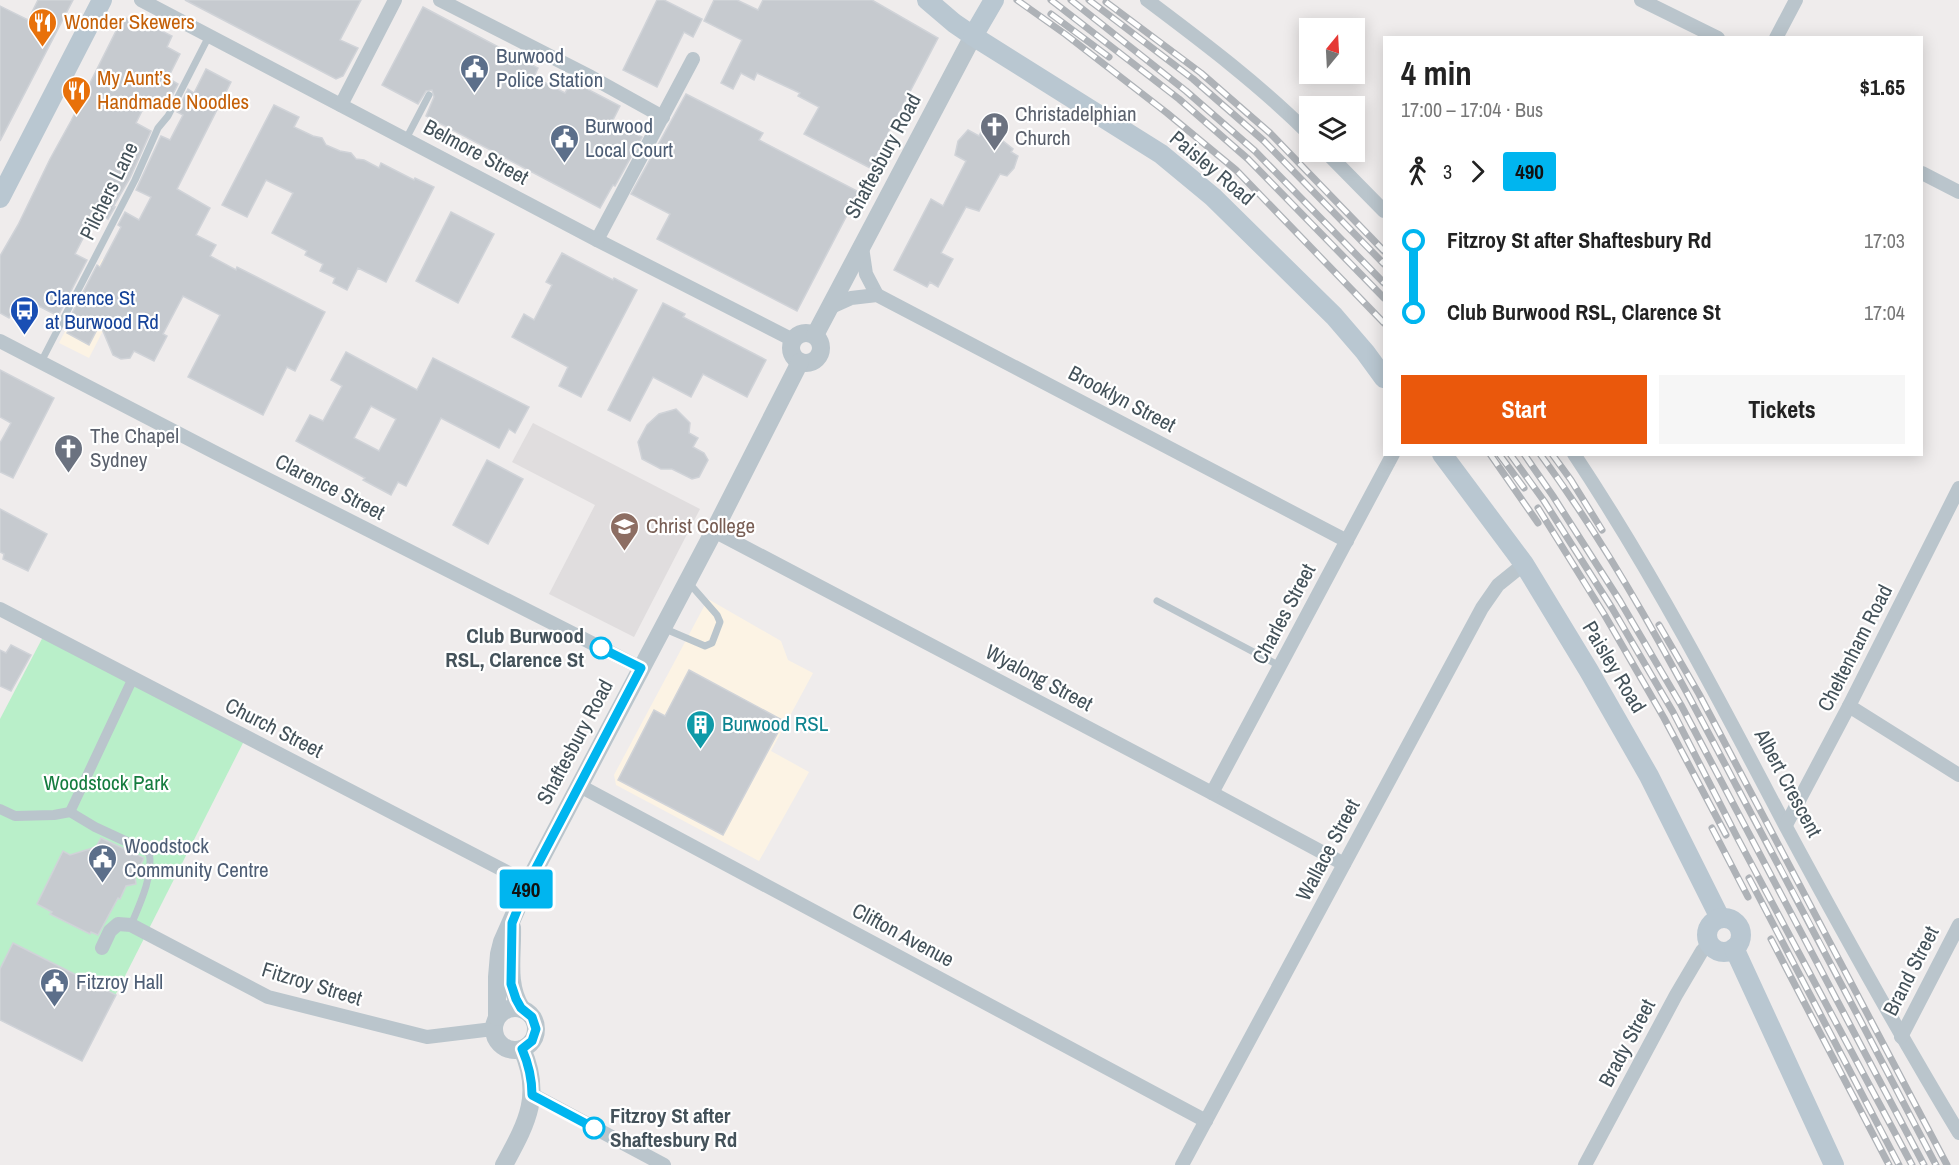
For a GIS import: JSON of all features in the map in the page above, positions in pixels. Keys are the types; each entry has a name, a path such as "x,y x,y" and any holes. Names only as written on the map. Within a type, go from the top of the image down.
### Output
{"main road":[{"path":"0,198 102,0"},
{"name":"Paisley Road","path":"927,0 973,36 1161,154 1213,197 1334,316 1383,377"},
{"name":"Shaftesbury Road","path":"973,36 991,6"},
{"name":"Paisley Road","path":"1444,456 1524,564 1589,670 1649,776 1720,918"},
{"path":"1720,918 1730,919 1738,925 1741,935 1734,948 1724,952 1718,951 1709,944 1707,931 1709,925 1720,918"},
{"path":"1734,948 1834,1165"}],"street":[{"name":"Belmore Street","path":"141,0 597,240 793,340"},
{"path":"341,105 395,0"},
{"path":"440,0 663,117"},
{"path":"1147,0 1208,46 1299,124"},
{"path":"1641,0 1714,36"},
{"path":"1777,36 1796,0"},
{"name":"Shaftesbury Road","path":"815,335 973,36"},
{"path":"597,240 693,59"},
{"path":"1336,162 1383,210"},
{"path":"1923,174 1959,192"},
{"path":"831,306 851,298 877,295 866,274 862,247"},
{"name":"Brooklyn Street","path":"877,295 1347,541"},
{"path":"804,332 815,335 822,346 820,355 813,362 800,362 792,355 793,340 804,332"},
{"name":"Clarence Street","path":"0,341 641,668"},
{"name":"Shaftesbury Road","path":"495,1023 499,954 528,883 714,531 800,362"},
{"name":"Charles Street","path":"1212,793 1392,456"},
{"name":"Albert Crescent","path":"1575,456 1610,509 1681,629 1901,1038 1959,1133"},
{"name":"Cheltenham Road","path":"1786,825 1959,488"},
{"name":"Wyalong Street","path":"714,531 1344,864"},
{"name":"Wallace Street","path":"1182,1165 1482,608 1498,585 1524,564"},
{"name":"Church Street","path":"0,609 528,883"},
{"path":"69,812 133,678"},
{"path":"1849,706 1959,775"},
{"name":"Clifton Avenue","path":"580,786 1206,1121"},
{"path":"0,809 15,816 54,815 69,812 149,852"},
{"name":"Shaftesbury Road","path":"512,923 511,984 521,1008"},
{"path":"102,948 110,930 118,924 131,925"},
{"name":"Fitzroy Street","path":"131,925 268,997 427,1037 495,1023"},
{"name":"Brand Street","path":"1901,1038 1959,925"},
{"name":"Brady Street","path":"1585,1165 1676,995 1702,951 1709,944"},
{"path":"521,1008 532,1017 536,1029 532,1041 522,1049 515,1051 502,1047 497,1042 495,1023 508,1009 521,1008"},
{"path":"504,1165 522,1131 532,1095 532,1078 522,1049"},
{"path":"532,1095 664,1165"}],"lane":[{"name":"Pilchers Lane","path":"41,362 135,180 158,128 168,116 209,36"},
{"path":"406,139 429,95"},
{"path":"663,628 705,646 712,643 720,622 717,615 687,581"},
{"path":"1157,601 1280,666"},
{"path":"131,925 143,897 151,861 149,852"}],"shaded area":[{"path":"102,259 131,276 89,358 59,343"},
{"name":"Christ College","path":"533,423 700,509 634,637 549,594 595,505 512,462"},
{"path":"708,599 781,641 788,660 813,673 771,751 809,772 759,861 616,785 614,775"}],"green space":[{"name":"Woodstock Park","path":"45,633 246,737 82,1061 0,1020 0,719"}],"building":[{"path":"38,0 73,0 0,141 0,6 28,20"},
{"path":"185,0 361,0 340,40 358,48 343,76 336,79"},
{"path":"657,0 664,0 702,19 693,37 684,32 657,87 623,70"},
{"path":"714,0 737,0 758,10 763,0 872,0 938,38 870,168 804,134 819,107 798,96 800,93 757,73 754,80 741,73 733,89 721,83 742,40 704,21"},
{"path":"423,7 538,68 534,77 565,93 572,81 620,106 612,122 642,137 600,208 426,116 434,97 432,90 426,91 418,104 382,85"},
{"path":"130,15 172,36 167,47 180,54 168,78 178,84 167,106 149,97 136,123 151,131 108,219 96,213 75,254 87,260 58,316 29,301 24,310 19,307 9,318 0,313 0,256 18,225 123,17 128,19"},
{"path":"206,69 231,82 177,189 210,208 196,235 216,245 210,256 236,270 237,267 325,312 295,371 287,367 263,415 188,377 220,315 183,296 163,334 167,336 154,361 134,351 130,358 121,359 113,355 100,324 89,345 67,333 72,323 68,321 97,265 100,267 121,227 118,225 125,212 139,220 151,197 136,190 161,136 170,140 183,115 177,112 188,89 194,93"},
{"path":"686,94 763,133 759,140 859,192 797,311 657,239 670,214 631,194"},
{"path":"274,105 299,117 294,127 322,138 326,145 351,153 356,159 364,160 379,168 381,163 414,180 415,178 434,187 386,282 358,268 347,290 333,283 335,278 320,271 323,264 305,255 307,251 272,233 293,193 266,180 247,217 222,205"},
{"path":"968,130 979,136 981,132 998,137 1013,149 1011,152 1018,156 1014,168 1007,176 1000,174 979,211 966,207 941,253 953,259 938,287 930,282 927,287 894,270 931,199 943,206 966,161 955,155 958,141"},
{"path":"451,212 494,234 458,303 416,281"},
{"path":"562,253 637,290 581,397 559,386 568,367 512,337 524,314 534,320 552,285 546,282"},
{"path":"663,303 685,314 683,317 766,360 747,397 703,374 691,397 653,377 630,421 608,410"},
{"path":"346,352 417,390 433,358 529,407 515,433 509,429 499,448 441,418 406,486 398,482 391,495 363,480 365,478 296,441 310,415 323,421 342,386 331,380","holes":["371,406 396,419 379,451 354,438"]},
{"path":"0,370 54,398 13,478 0,472 0,443 11,423 0,417"},
{"path":"676,409 690,423 689,433 698,438 693,447 704,453 708,460 699,477 692,479 672,469 661,469 642,459 638,442 647,425 659,414"},
{"path":"487,460 523,479 488,544 453,525"},
{"path":"0,509 47,534 28,571 3,559 4,554 0,552"},
{"path":"11,645 31,655 11,691 0,686 0,650 6,653"},
{"name":"Burwood RSL","path":"689,670 784,721 723,835 618,780 654,710 665,716"},
{"name":"Woodstock Community Centre","path":"101,838 144,858 135,877 136,884 126,886 98,935 91,932 90,934 50,914 52,912 37,904 63,851 70,855 96,847"},
{"name":"Fitzroy Hall","path":"13,943 116,995 82,1061 0,1020 0,969"}],"railway":[{"path":"1017,0 1167,113 1236,170 1383,322"},
{"path":"1051,0 1179,99 1248,159 1383,297"},
{"path":"1071,0 1186,91 1255,151 1383,282"},
{"path":"1089,0 1193,79 1264,141 1383,263"},
{"path":"1106,2 1201,73 1270,133 1383,250"},
{"path":"1051,14 1109,57"},
{"path":"1491,456 1538,523"},
{"path":"1500,456 1524,488"},
{"path":"1511,456 1544,501 1612,608 1673,712 1912,1165"},
{"path":"1525,456 1620,601 1681,705 1924,1165"},
{"path":"1541,456 1595,534 1669,659 1936,1165"},
{"path":"1553,456 1602,530"},
{"path":"1538,508 1604,614 1664,718 1726,835"},
{"path":"1659,625 1699,694 1947,1165"},
{"path":"1712,828 1748,897"},
{"path":"1749,878 1899,1165"},
{"path":"1771,939 1889,1165"}],"bus line":[{"name":"490","path":"594,1128 532,1095 532,1078 522,1049 528,1046 535,1036 535,1023 516,999 510,977 512,923 528,883 641,668 601,648"}],"place":[{"name":"Wonder Skewers","path":"43,48"},
{"name":"Burwood Police Station","path":"475,94"},
{"name":"My Aunt’s Handmade Noodles","path":"76,116"},
{"name":"Christadelphian Church","path":"994,152"},
{"name":"Burwood Local Court","path":"564,164"},
{"name":"Clarence St at Burwood Rd","path":"24,336"},
{"name":"The Chapel Sydney","path":"69,474"},
{"name":"Christ College","path":"625,552"},
{"name":"Club Burwood RSL, Clarence St","path":"601,648"},
{"name":"Burwood RSL","path":"701,750"},
{"name":"Woodstock Community Centre","path":"103,884"},
{"name":"Fitzroy Hall","path":"55,1008"},
{"name":"Fitzroy St after Shaftesbury Rd","path":"594,1128"}]}
